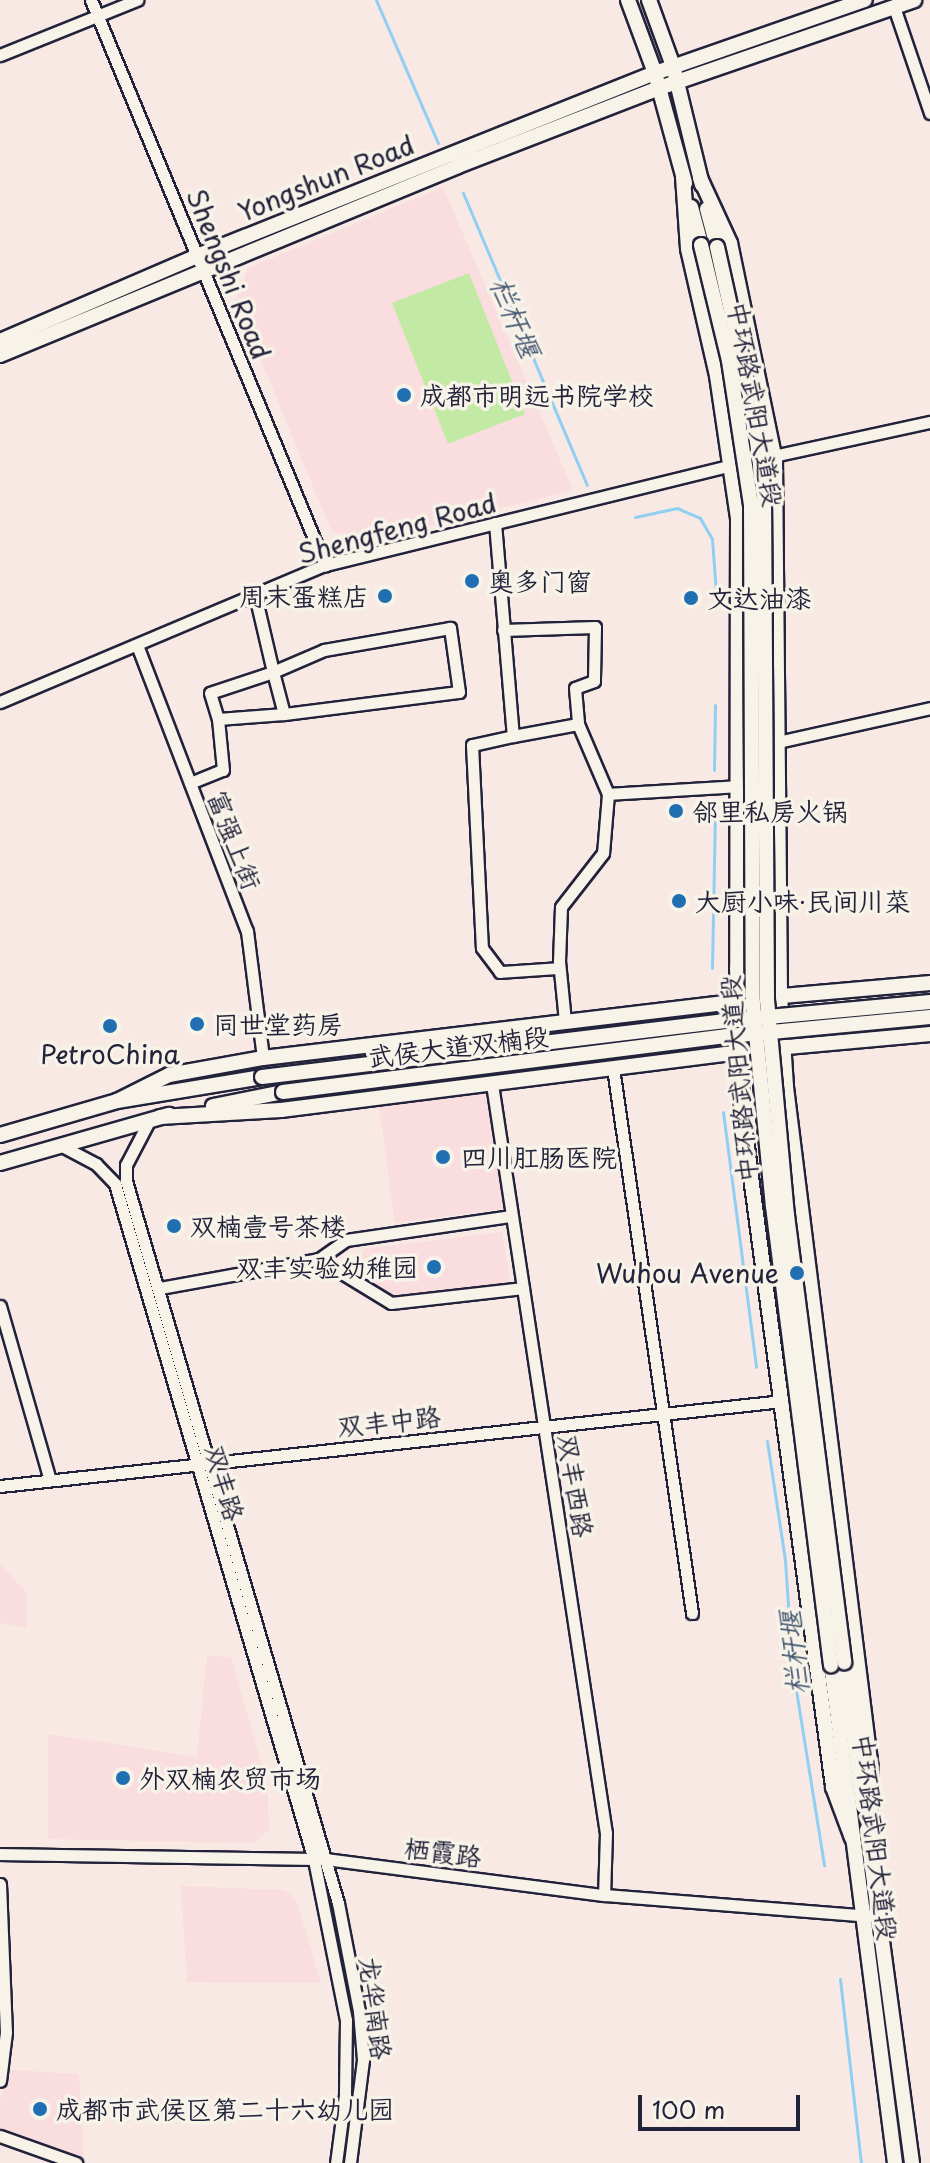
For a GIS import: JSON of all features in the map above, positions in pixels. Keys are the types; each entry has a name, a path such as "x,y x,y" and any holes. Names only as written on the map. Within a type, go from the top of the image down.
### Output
{"main road":[{"name":"中环路武阳大道段","path":"628,0 657,80 701,245 729,361 751,504 753,1003 773,1206 838,1664 880,1914 912,2163"},
{"name":"中环路武阳大道段","path":"649,0 673,66 717,247 752,405 764,494 767,1000 787,1215 838,1664 852,1838 895,2163"},
{"name":"Yongshun Road","path":"0,341 197,256 657,80 673,66 865,0"},
{"path":"0,355 657,80 677,81 914,0"},
{"path":"683,177 688,249 717,376 732,465 739,533 738,1000 742,1110 833,1787 852,1838"},
{"path":"700,178 730,243 774,455 783,1048 871,1769 869,1839"},
{"path":"117,1101 169,1075 263,1058 738,1000 930,983"},
{"name":"武侯大道双楠段","path":"0,1135 117,1101 262,1077 736,1020 930,1002"},
{"name":"武侯大道双楠段","path":"0,1163 154,1119 283,1092 729,1036 930,1017"},
{"path":"154,1119 281,1110 740,1052 930,1034"}],"street":[{"name":"Shengshi Road","path":"91,0 325,565"},
{"path":"0,55 137,0"},
{"path":"894,7 930,113"},
{"name":"Shengfeng Road","path":"0,702 325,565 774,455 930,422"},
{"path":"495,523 513,736"},
{"path":"255,595 284,714"},
{"path":"503,630 595,627 594,681 575,688 578,724 608,794 603,853 561,907 559,968 565,1021"},
{"path":"190,783 223,770 218,719 210,693 273,672 324,650 450,628 459,692 218,719"},
{"name":"富强上街","path":"137,645 247,931 263,1058"},
{"path":"778,742 930,708"},
{"path":"559,968 500,972 482,948 472,745 578,724"},
{"path":"608,794 739,786"},
{"path":"613,1068 692,1613"},
{"name":"双丰西路","path":"492,1084 606,1833 604,1895"},
{"name":"双丰路","path":"154,1119 126,1165 126,1181 160,1288 320,1860"},
{"name":"双丰路","path":"60,1145 96,1164 115,1184 149,1292 196,1464 320,1860"},
{"path":"160,1288 319,1259 346,1240 511,1216"},
{"path":"319,1259 391,1303 523,1288"},
{"path":"0,1306 50,1480"},
{"name":"双丰中路","path":"0,1486 782,1401"},
{"name":"栖霞路","path":"0,1854 320,1860 604,1895 862,1916 880,1914"},
{"name":"龙华南路","path":"320,1860 346,2020 345,2095 336,2163"},
{"name":"龙华南路","path":"320,1860 338,1903 356,1996 363,2060 350,2163"},
{"path":"0,1884 6,2032 0,2081"},
{"path":"0,2136 76,2163"}],"shaded area":[{"name":"成都市明远书院学校","path":"443,187 573,490 361,543 331,530 236,300 248,268"},
{"name":"四川肛肠医院","path":"491,1091 507,1208 395,1223 379,1106"},
{"name":"双丰实验幼稚园","path":"502,1232 509,1276 506,1285 394,1296 385,1293 369,1279 360,1263 364,1249"},
{"path":"0,1564 26,1592 26,1627 0,1623"},
{"path":"207,1656 231,1657 267,1783 269,1830 254,1843 48,1839 48,1734 197,1757"},
{"path":"181,1886 284,1890 296,1899 321,1983 187,1982"},
{"name":"成都市武侯区第二十六幼儿园","path":"11,2070 79,2074 84,2160 0,2130 0,2100"}],"green space":[{"path":"469,273 525,414 448,444 392,303"}],"waterway":[{"name":"栏杆堰","path":"376,0 438,143"},
{"name":"栏杆堰","path":"463,193 587,485"},
{"name":"栏杆堰","path":"635,517 677,508 700,518 712,539 716,594"},
{"name":"栏杆堰","path":"714,770 715,705"},
{"name":"栏杆堰","path":"712,968 715,808"},
{"name":"栏杆堰","path":"723,1112 756,1367"},
{"name":"栏杆堰","path":"767,1441 785,1560 792,1665 824,1865"},
{"name":"栏杆堰","path":"840,1979 861,2163"}],"place":[{"name":"成都市明远书院学校","path":"404,395"},
{"name":"奥多门窗","path":"472,581"},
{"name":"周末蛋糕店","path":"385,596"},
{"name":"文达油漆","path":"691,598"},
{"name":"邻里私房火锅","path":"676,811"},
{"name":"大厨小味·民间川菜","path":"679,901"},
{"name":"同世堂药房","path":"197,1024"},
{"name":"PetroChina","path":"110,1026"},
{"name":"四川肛肠医院","path":"443,1157"},
{"name":"双楠壹号茶楼","path":"174,1226"},
{"name":"双丰实验幼稚园","path":"434,1267"},
{"name":"Wuhou Avenue","path":"797,1273"},
{"name":"外双楠农贸市场","path":"123,1778"},
{"name":"成都市武侯区第二十六幼儿园","path":"40,2109"}]}
